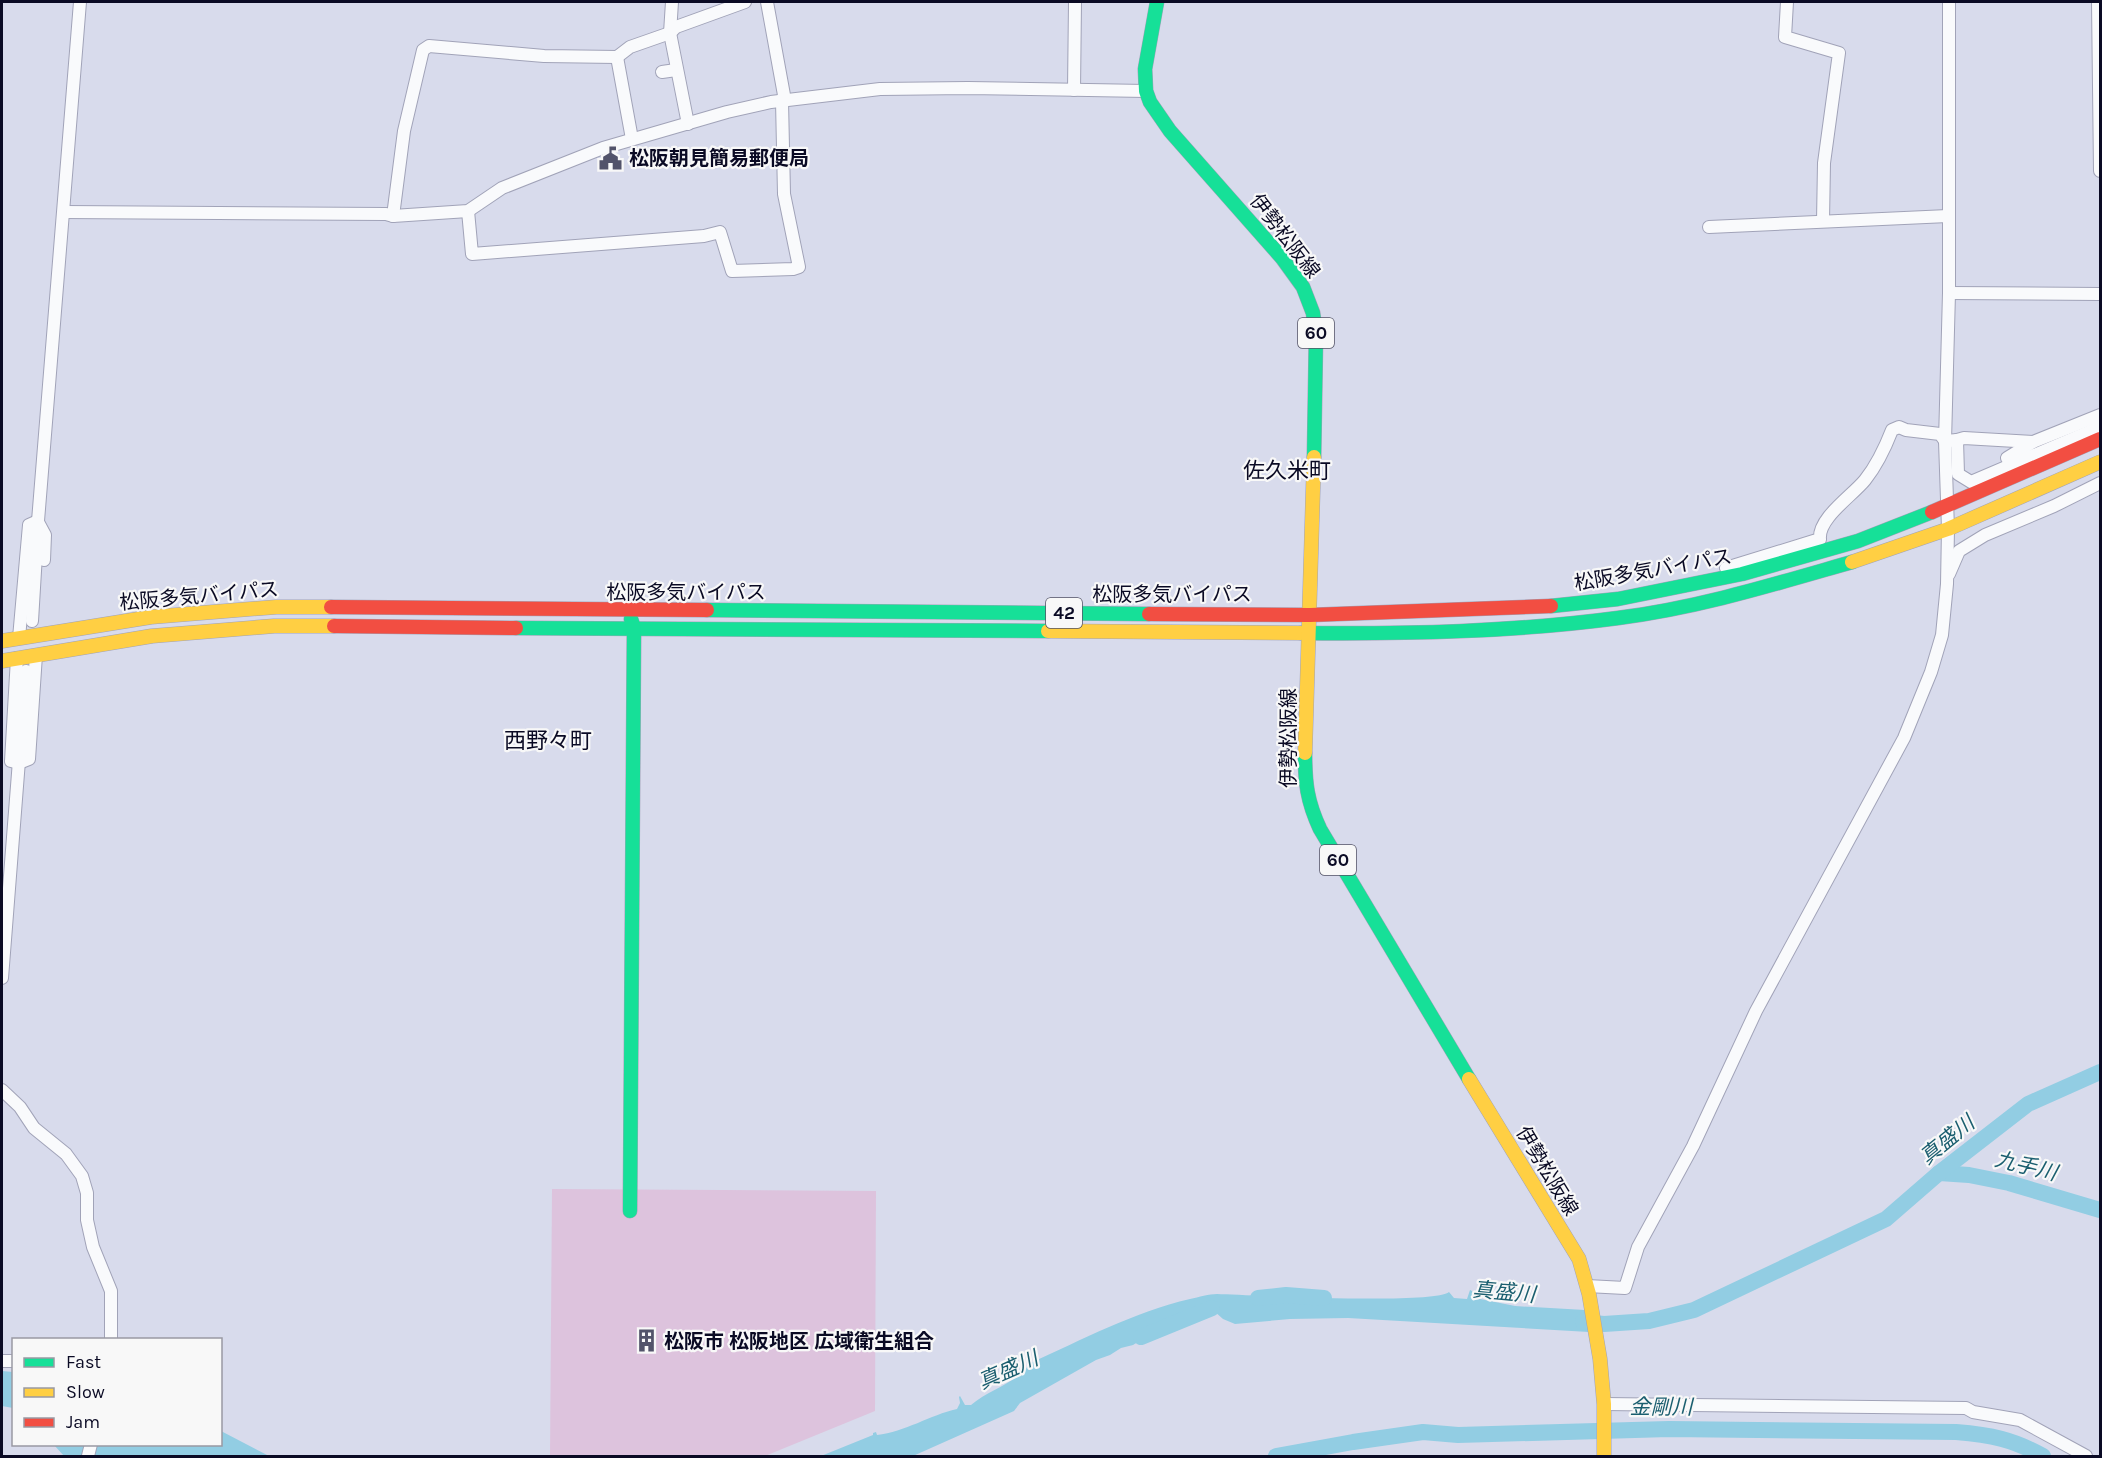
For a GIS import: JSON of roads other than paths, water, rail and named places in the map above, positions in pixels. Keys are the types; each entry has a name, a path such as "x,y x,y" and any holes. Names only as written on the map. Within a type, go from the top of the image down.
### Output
{"main road":[{"name":"伊勢松阪線","path":"1157,2 1146,68 1146,92 1156,114 1282,258 1303,287 1313,313 1316,336 1305,780 1312,814 1521,1167 1579,1259 1588,1290 1596,1337 1604,1404 1604,1456"},
{"name":"松阪多気バイパス","path":"2,641 151,617 276,607 1310,615 1518,609 1618,598 1742,574 1858,541 1948,506 2100,439"},
{"name":"松阪多気バイパス","path":"2,661 152,636 274,626 1460,633 1620,618 1743,594 1861,559 1948,529 2100,462"},
{"path":"629,611 634,628 636,807 630,1211"}],"street":[{"path":"32,621 80,2"},
{"path":"672,2 670,33 688,124"},
{"path":"393,216 404,131 423,50 429,46 544,56 617,57 630,47 670,33 676,27 745,2"},
{"path":"468,212 472,254 704,236 720,232 732,271 799,267 784,194 782,101 784,95 767,2"},
{"path":"1074,90 1075,2"},
{"path":"1787,2 1785,37 1839,53 1824,163 1823,221"},
{"path":"1588,1290 1625,1288 1638,1247 1694,1146 1756,1011 1904,738 1931,672 1942,635 1947,584 1951,440 1948,216 1949,2"},
{"path":"2098,2 2100,171"},
{"path":"617,57 632,139"},
{"path":"662,72 676,70"},
{"path":"64,212 237,212 386,214 393,216 468,212 502,188 561,163 632,139 727,112 782,101 880,89 1146,92"},
{"path":"1709,227 1948,216"},
{"path":"1949,293 2100,294"},
{"path":"1963,477 2017,454 2033,442 2100,416"},
{"path":"1518,609 1534,600 1622,589 1731,567 1820,539 1819,532 1825,521 1865,480 1881,456 1892,430 1899,427 1940,434 1951,440 1964,438 2033,442"},
{"path":"1951,440 1958,474 1971,482 2100,427"},
{"path":"1947,584 1959,551 1985,535 2054,506 2100,483"},
{"path":"38,521 45,535 38,635"},
{"path":"20,638 29,525 38,521"},
{"path":"17,658 11,761 19,763 29,759 36,655"},
{"path":"2,978 26,671"},
{"path":"2,1090 20,1107 34,1128 66,1154 82,1176 87,1193 87,1221 93,1247 111,1291 111,1338"},
{"path":"1604,1404 1966,1408 1973,1412 2020,1420 2086,1456"}],"water":[{"path":"1470,1290 1475,1298 1515,1306 1585,1310 1589,1332 1348,1318 1290,1319 1235,1324 1223,1319 1214,1311 1180,1317 1133,1345 1096,1360 1020,1403 1014,1411 913,1456 821,1456 873,1435 873,1433 876,1432 877,1435 898,1431 957,1409 960,1396 965,1405 971,1405 1018,1376 1030,1363 1128,1319 1190,1299 1217,1294 1377,1299 1436,1296 1449,1292 1454,1298 1467,1299"},
{"path":"2,1371 12,1372 12,1408 2,1406"},
{"path":"222,1432 269,1456 64,1456 55,1446 222,1446"}],"waterway":[{"name":"真盛川","path":"1583,1322 1604,1324 1649,1321 1694,1310 1886,1219 1939,1173 2028,1104 2100,1072"},
{"name":"九手川","path":"1939,1173 1969,1175 2009,1183 2100,1210"},
{"name":"真盛川","path":"1258,1298 1286,1295 1324,1298"},
{"name":"真盛川","path":"1141,1337 1212,1308"},
{"name":"金剛川","path":"1276,1456 1423,1432 1458,1435 1669,1429 1956,1432 2001,1439 2043,1456"}],"place":[{"name":"松阪朝見簡易郵便局","path":"611,158"},
{"name":"松阪市 松阪地区 広域衛生組合","path":"646,1341"}],"district":[{"name":"佐久米町","path":"1287,471"},
{"name":"西野々町","path":"548,741"}]}
